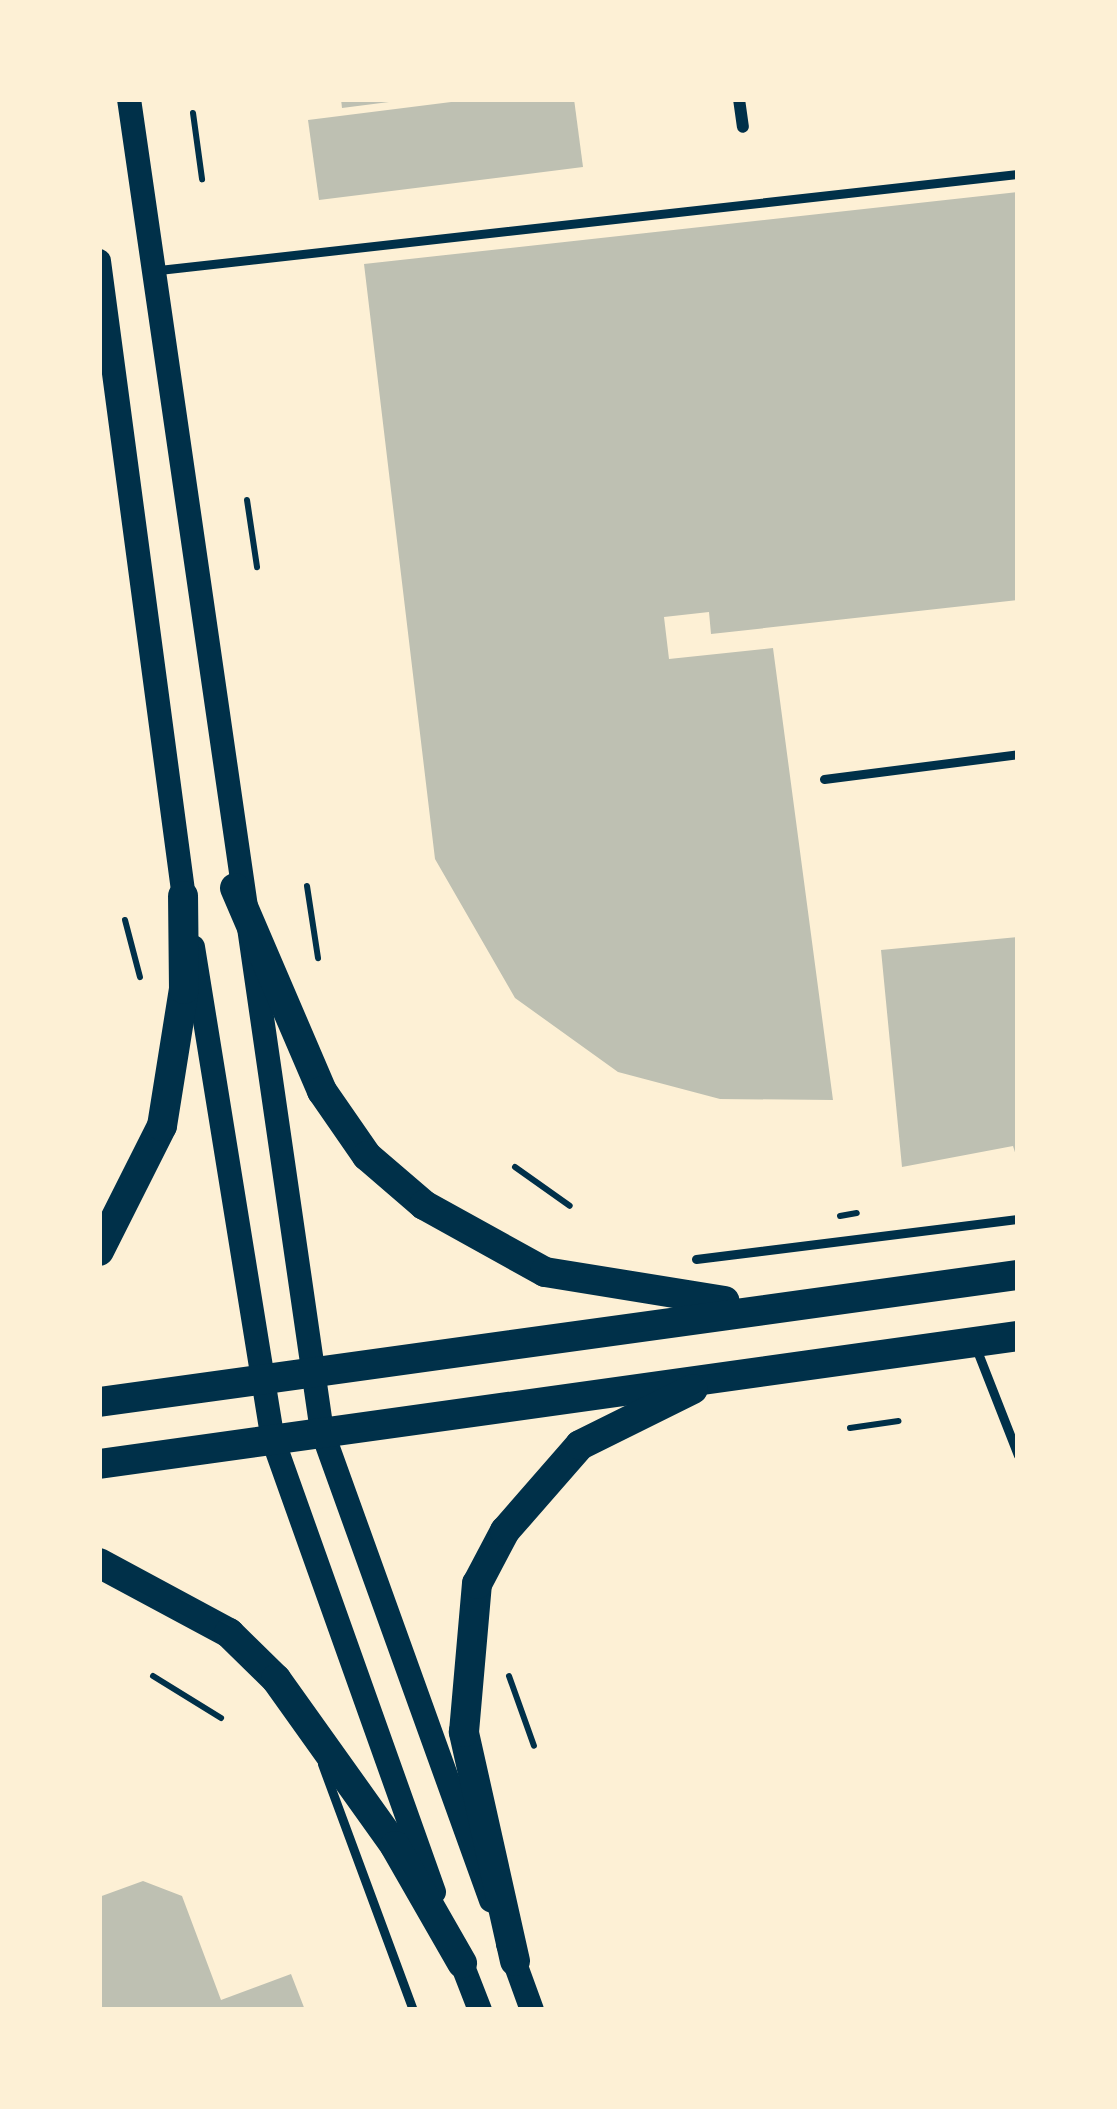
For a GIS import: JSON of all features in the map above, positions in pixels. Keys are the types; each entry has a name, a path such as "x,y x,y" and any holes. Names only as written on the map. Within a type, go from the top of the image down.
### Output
{"main road":[{"path":"129,99 236,888 322,1431 532,2010"},
{"path":"99,261 183,896 272,1437 480,2010"},
{"path":"236,888 322,1090 367,1156 424,1205 545,1272 760,1307"},
{"path":"99,1251 162,1126 184,988 183,896"},
{"path":"99,1402 312,1367 1018,1275"},
{"path":"99,1464 1018,1336"},
{"path":"515,1961 464,1732 477,1584 505,1531 580,1445 710,1380"},
{"path":"99,1563 229,1633 308,1725 462,1963"}],"street":[{"path":"739,99 743,128"}],"lane":[{"path":"150,271 1018,174"},
{"path":"824,779 1018,754"},
{"path":"696,1259 1018,1219"},
{"path":"973,1340 1018,1455"},
{"path":"308,1725 413,2010"}],"path":[{"path":"193,113 202,178"},
{"path":"248,500 257,567"},
{"path":"307,886 318,958"},
{"path":"125,920 140,977"},
{"path":"514,1167 570,1207"},
{"path":"850,1428 898,1421"},
{"path":"153,1676 221,1718"},
{"path":"508,1676 534,1745"}],"building":[{"path":"341,99 388,99 389,102 342,108"},
{"path":"475,99 574,99 583,167 319,200 308,120"},
{"path":"1018,192 1018,600 711,634 709,612 664,617 669,659 773,648 833,1100 720,1099 618,1072 515,998 435,859 364,264"},
{"path":"1018,937 1018,1162 1013,1146 902,1167 881,950"},
{"path":"143,1881 182,1896 221,2000 291,1974 305,2010 99,2010 99,1897"}]}
